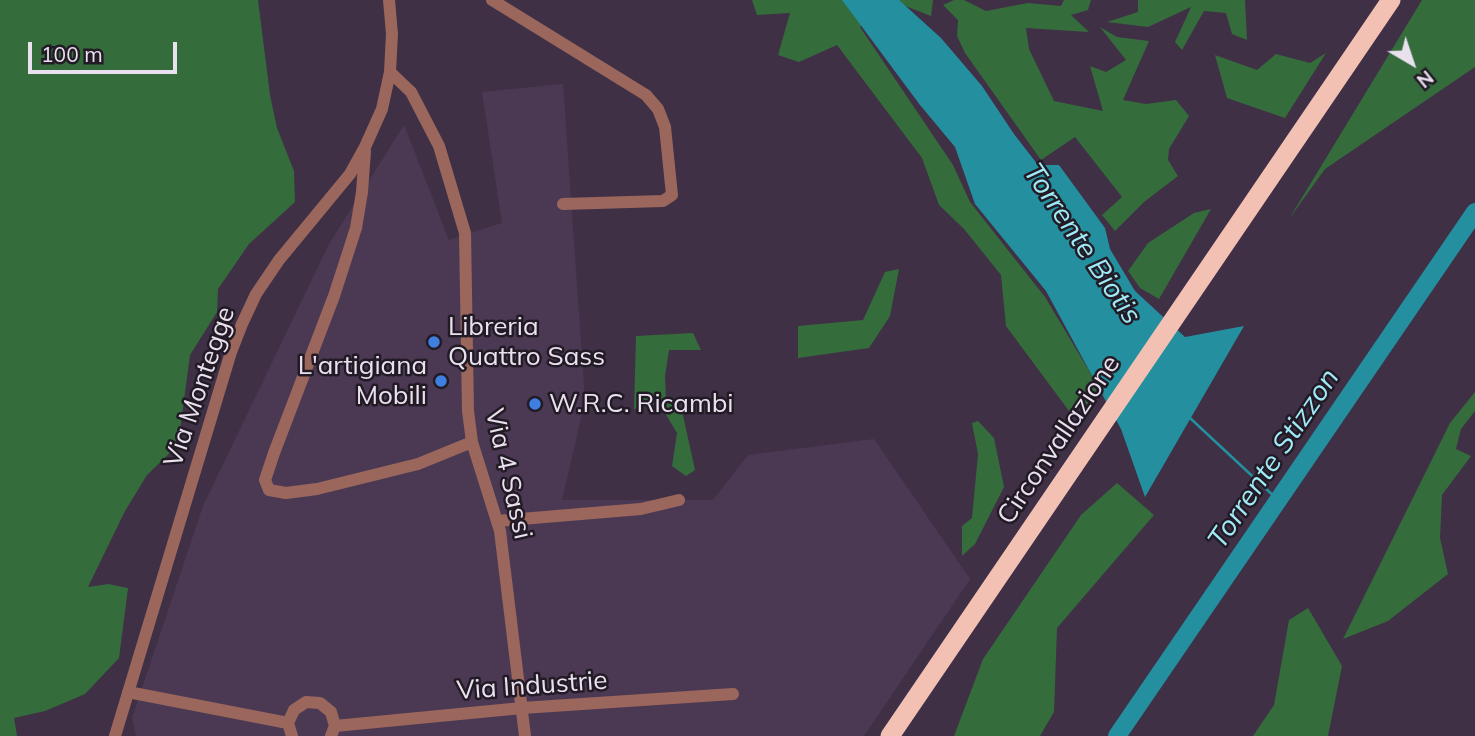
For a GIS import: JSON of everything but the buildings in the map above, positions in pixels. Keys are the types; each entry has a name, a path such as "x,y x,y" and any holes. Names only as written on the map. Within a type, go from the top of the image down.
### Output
{"highway":[{"name":"Circonvallazione","path":"890,736 1391,0"}],"street":[{"name":"Via Montegge","path":"115,736 231,352 242,324 256,294 279,260 350,174 382,109 390,72 392,34 388,0"},
{"path":"492,0 646,95 658,109 665,127 672,195 663,201 563,204"},
{"name":"Via 4 Sassi","path":"390,72 411,92 439,146 464,233 468,411 472,442 497,521 525,736"},
{"path":"365,147 356,228 334,296 265,480 269,490 286,493 317,489 418,464 472,442"},
{"path":"497,521 641,509 679,500"},
{"path":"128,692 288,723 292,736"},
{"name":"Via Industrie","path":"288,723 294,710 306,702 320,704 331,712 333,731 351,723 733,694"}],"shaded area":[{"path":"563,84 585,401 562,500 713,500 748,455 874,439 970,579 864,736 136,736 132,718 203,506 329,244 404,125 449,240 502,223 482,92"}],"green space":[{"path":"0,0 258,0 270,95 277,128 294,171 295,202 249,244 218,289 217,312 190,355 178,445 147,475 125,511 88,587 108,584 128,588 119,658 85,694 45,711 14,718 17,736 0,736"},
{"path":"752,0 890,0 860,27 953,165 970,202 1045,297 1097,384 1094,401 1069,411 1006,326 1001,275 964,229 939,205 922,158 837,45 799,62 778,55 790,13 757,15"},
{"path":"890,0 933,0 931,16"},
{"path":"954,0 964,0 986,11 1028,3 1061,6 1064,0 1091,0 1088,10 1071,15 1089,32 1026,28 1029,49 1054,101 1103,111 1090,66 1106,72 1126,60 1100,27 1117,37 1149,41 1123,100 1146,104 1176,100 1189,116 1169,149 1168,160 1178,176 1144,202 1115,231 1102,215 1122,197 1075,137 1041,160 965,53 957,36 958,20 943,5"},
{"path":"1138,0 1245,0 1247,40 1232,34 1226,13 1204,11 1182,50 1175,42 1191,7 1148,27 1107,22 1138,12"},
{"path":"1422,0 1475,0 1475,67 1325,169 1289,219"},
{"path":"1326,53 1285,118 1227,98 1215,55 1257,70 1276,54 1310,63"},
{"path":"1211,209 1159,299 1140,288 1128,271 1148,243 1194,213"},
{"path":"899,269 890,316 869,348 798,358 798,326 863,320 885,272"},
{"path":"693,333 701,350 669,350 665,376 666,401 682,411 695,470 686,476 672,466 677,433 659,403 634,409 636,336"},
{"path":"1475,392 1475,411 1461,429 1456,449 1471,456 1442,495 1440,538 1448,574 1388,621 1343,639 1450,423"},
{"path":"978,421 994,438 1004,487 975,544 962,556 962,526 972,518 978,454 972,423"},
{"path":"1117,483 1154,515 1057,628 1054,712 1040,736 954,736 983,659 1081,515"},
{"path":"1308,608 1342,666 1328,736 1253,736 1274,705 1289,620"}],"water":[{"path":"842,0 899,0 941,38 982,86 1038,165 1059,165 1105,228 1110,249 1135,291 1185,337 1244,326 1145,497 1121,429 1046,291 975,204 955,147 920,105"}],"waterway":[{"name":"Torrente Stizzon","path":"1117,736 1475,212"},
{"name":"Torrente Biotis","path":"1190,418 1278,500"}],"place":[{"name":"Libreria Quattro Sass","path":"434,342"},
{"name":"L'artigiana Mobili","path":"441,381"},
{"name":"W.R.C. Ricambi","path":"535,404"}]}
